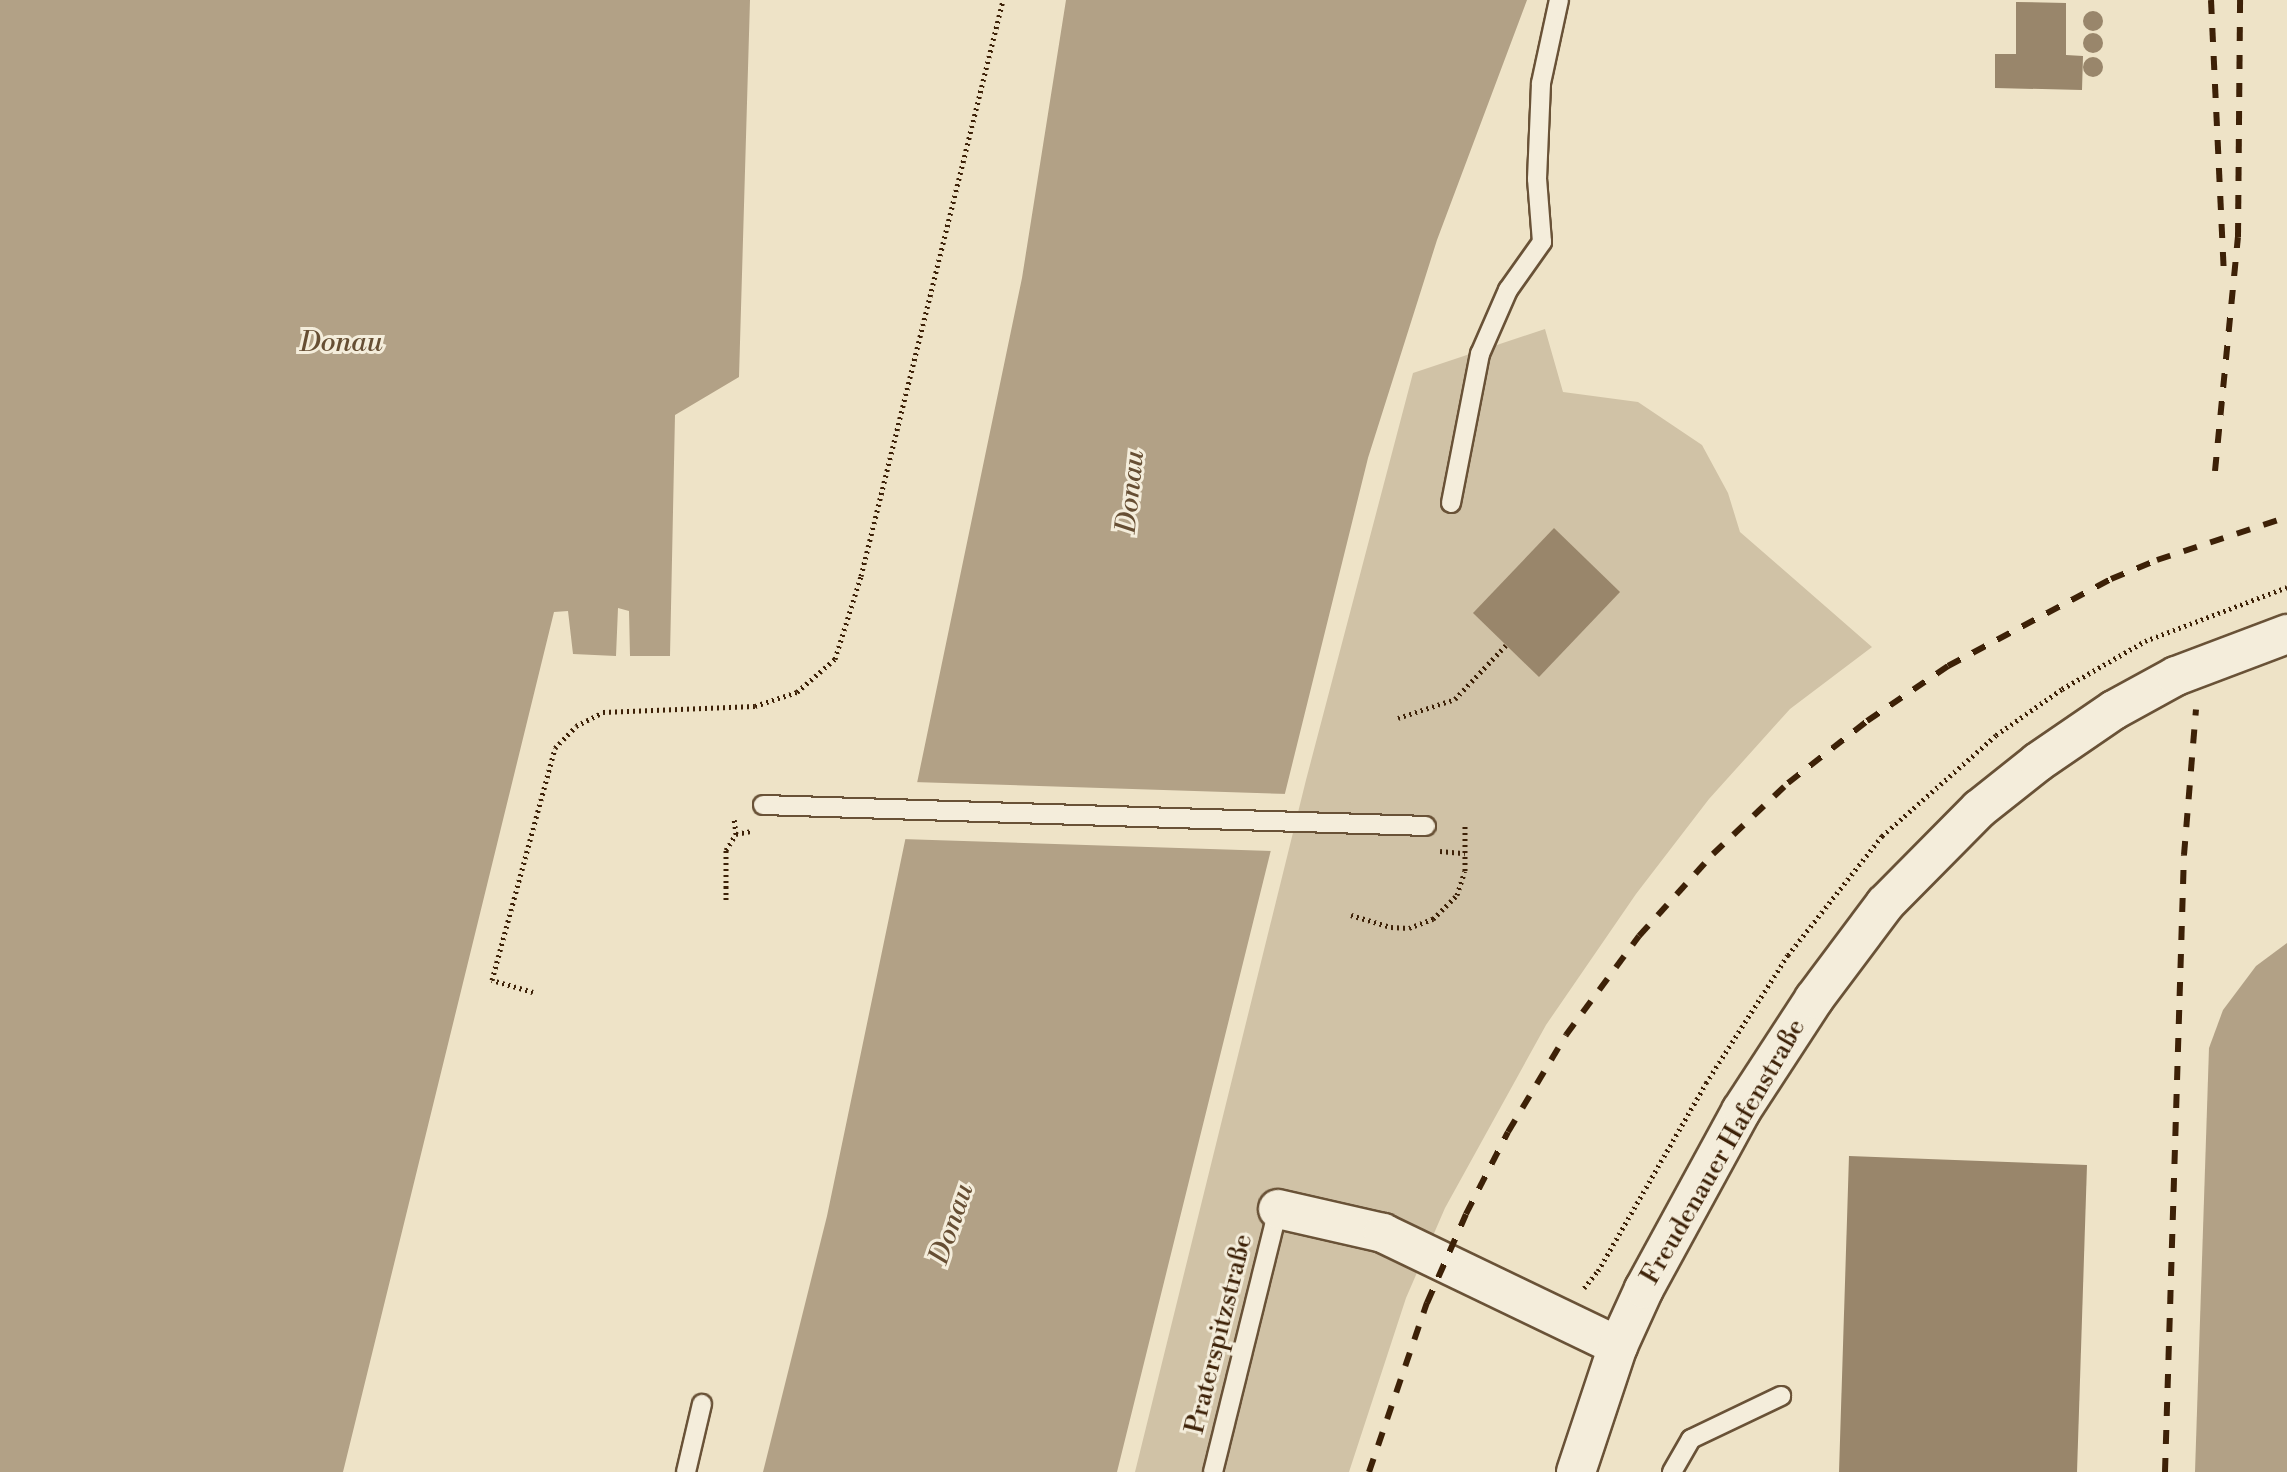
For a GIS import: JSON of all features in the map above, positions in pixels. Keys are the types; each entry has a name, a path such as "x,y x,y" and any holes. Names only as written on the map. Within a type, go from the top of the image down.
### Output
{"street":[{"name":"Freudenauer Hafenstraße","path":"1576,1472 1618,1346 1644,1289 1741,1111 1814,999 1885,904 1979,809 2038,762 2114,710 2176,676 2287,634"},
{"path":"1278,1209 1383,1233 1618,1346"}],"lane":[{"path":"1451,503 1480,354 1508,290 1542,242 1537,179 1541,83 1559,0"},
{"path":"763,805 1426,826"},
{"name":"Praterspitzstraße","path":"1213,1472 1278,1209"},
{"path":"1672,1472 1691,1439 1781,1396"},
{"path":"686,1472 702,1404"}],"path":[{"path":"533,992 492,980 555,748 576,726 603,712 755,706 797,692 835,659 861,576 1003,0"},
{"path":"1398,718 1455,699 1506,645"},
{"path":"726,900 726,850 736,834 733,804"},
{"path":"1351,915 1391,927 1409,928 1433,919 1457,895 1465,871 1465,825"}],"shaded area":[{"path":"1545,329 1563,392 1638,402 1702,445 1728,493 1740,532 1872,647 1790,709 1709,799 1636,894 1546,1025 1445,1208 1406,1298 1349,1472 1135,1472 1306,780 1413,373"}],"water":[{"name":"Donau","path":"0,0 750,0 739,377 675,415 670,656 630,656 629,611 618,608 616,656 573,654 568,611 554,612 343,1472 0,1472"},
{"name":"Donau","path":"1066,0 1527,0 1437,240 1368,458 1117,1472 763,1472 827,1216 1022,278"},
{"path":"2287,943 2287,1472 2195,1472 2209,1048 2223,1010 2256,966"}],"pier":[{"path":"913,782 1288,794 1274,851 901,839"}],"building":[{"path":"2016,2 2066,3 2066,55 2083,56 2082,90 1995,88 1995,54 2016,54"},
{"path":"2093,11 2100,14 2103,21 2100,28 2093,31 2086,28 2083,21 2086,14"},
{"path":"2093,33 2100,36 2103,43 2100,50 2093,53 2086,50 2083,43 2086,36"},
{"path":"2093,57 2100,60 2103,67 2100,74 2093,77 2086,74 2083,67 2086,60"},
{"path":"1554,528 1620,592 1539,677 1473,613"},
{"path":"1849,1156 2087,1165 2077,1472 1839,1472"}],"railway":[{"path":"2211,0 2224,280"},
{"path":"2215,471 2238,237 2240,0"},
{"path":"1369,1472 1427,1303 1466,1214 1508,1132 1566,1035 1639,936 1713,854 1788,783 1867,721 1948,666 2111,579 2157,560 2287,517"},
{"path":"2165,1472 2184,855 2196,709"}]}
